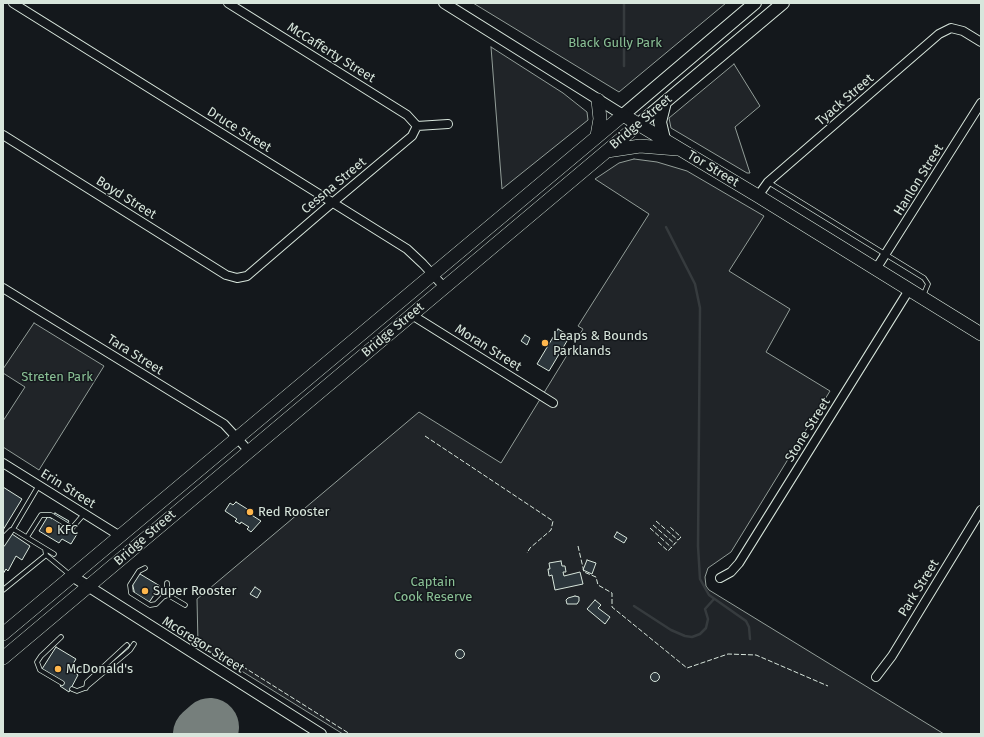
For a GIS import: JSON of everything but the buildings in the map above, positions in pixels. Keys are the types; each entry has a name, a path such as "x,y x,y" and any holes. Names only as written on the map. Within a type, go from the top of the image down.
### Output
{"highway":[{"path":"597,136 600,118 598,100"},
{"name":"Tor Street","path":"623,115 758,196 981,334"},
{"name":"Bridge Street","path":"3,634 623,115"},
{"name":"Bridge Street","path":"3,658 639,124"},
{"path":"606,151 640,146 680,149"}],"main road":[{"name":"Bridge Street","path":"623,115 755,3"},
{"name":"Bridge Street","path":"639,124 783,3"},
{"path":"664,139 660,120 666,102"}],"street":[{"name":"Druce Street","path":"13,3 407,249 444,287"},
{"name":"McCafferty Street","path":"228,3 407,115 417,126"},
{"name":"Tor Street","path":"444,3 623,115"},
{"name":"Tyack Street","path":"758,196 768,182 939,34 952,28 963,31 981,42"},
{"name":"Hanlon Street","path":"876,270 981,102"},
{"path":"417,126 448,124"},
{"name":"Cessna Street","path":"237,278 247,276 412,136 417,126"},
{"name":"Boyd Street","path":"3,135 226,275 237,278"},
{"name":"Tara Street","path":"3,288 224,424 249,451"},
{"name":"Stone Street","path":"720,578 730,572 739,563 909,290"},
{"name":"Moran Street","path":"412,315 553,403"},
{"name":"Erin Street","path":"3,462 120,536"},
{"name":"Park Street","path":"876,677 892,656 981,510"},
{"name":"McGregor Street","path":"72,576 320,734"}],"lane":[{"path":"768,182 926,280 928,286 922,298"},
{"path":"3,544 39,485"},
{"path":"27,537 41,515 51,515 72,528 84,514"},
{"path":"13,529 54,554"},
{"path":"3,538 6,533 13,529"},
{"path":"45,549 46,555 72,576"},
{"path":"3,590 46,555"},
{"path":"145,568 139,571 130,585 131,593 150,605 156,604 167,588 167,583"},
{"path":"162,597 166,595 172,596 177,602 185,606"},
{"path":"61,637 41,656 37,662 40,670 62,683"},
{"path":"72,689 77,691 85,688 130,650 134,644"},
{"path":"85,688 87,682 126,645"}],"green space":[{"name":"Black Gully Park","path":"473,3 726,3 619,92"},
{"name":"Black Gully Park","path":"491,47 563,93 587,112 588,120 502,189"},
{"path":"734,64 760,106 735,127 750,173 747,173 671,128 669,118"},
{"name":"Captain Cook Reserve","path":"634,159 657,162 687,171 764,216 729,271 790,309 766,352 830,391 731,552 708,568 705,577 706,586 709,590 944,734 343,734 198,644 197,599 419,412 501,463 583,329 578,326 649,214 595,179 619,163"},
{"name":"Streten Park","path":"34,323 104,366 39,470 3,447 3,421 25,387 3,373 3,369"}],"waterway":[{"path":"624,3 624,66"},
{"path":"666,227 695,284 700,308 698,546 700,579 709,595 746,621 749,627 750,639"},
{"path":"634,606 671,630 685,636 692,637 700,634 706,628 708,619 705,609 714,599"}],"runway":[{"path":"202,734 210,727"}],"fence":[{"path":"425,436 553,521 551,530 530,548 527,553"},
{"path":"656,521 678,540"},
{"path":"653,525 675,544"},
{"path":"658,542 668,551 681,537 670,527"},
{"path":"650,528 672,548"},
{"path":"578,546 584,572 596,577 598,585 612,593 612,607 687,668 728,654 756,655 828,686"},
{"path":"200,647 221,658 226,656 350,734"}],"place":[{"name":"Leaps & Bounds Parklands","path":"545,343"},
{"name":"Red Rooster","path":"250,512"},
{"name":"KFC","path":"49,530"},
{"name":"Super Rooster","path":"145,591"},
{"name":"McDonald's","path":"58,669"}]}
